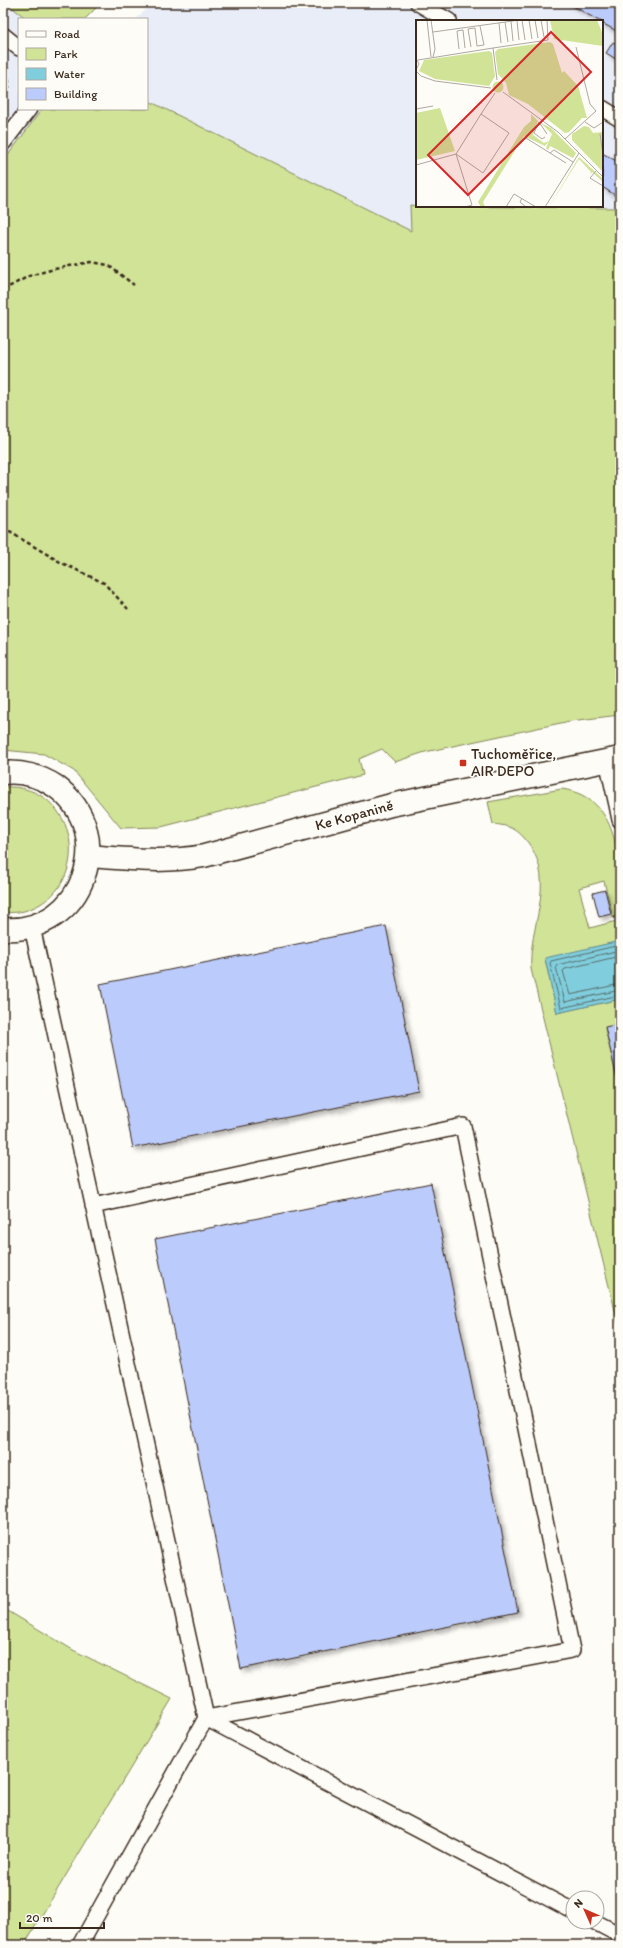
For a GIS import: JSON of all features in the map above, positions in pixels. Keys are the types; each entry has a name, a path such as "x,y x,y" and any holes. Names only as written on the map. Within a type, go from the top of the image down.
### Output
{"street":[{"name":"Ke Kopanině","path":"89,856 152,861 179,860 198,857 391,805 613,759"},
{"path":"3,773 23,773 37,777 62,791 80,814 88,842 89,856 82,884 67,905 52,917 32,927 14,930 3,929"}],"lane":[{"path":"418,3 447,20"},
{"path":"3,35 18,47"},
{"path":"603,109 620,119"},
{"path":"3,143 28,110"},
{"path":"613,759 620,820"},
{"path":"32,927 206,1718 80,1945"},
{"path":"93,1206 463,1126 572,1650 206,1718"},
{"path":"206,1718 565,1907"},
{"path":"605,1927 620,1935"}],"path":[{"path":"3,62 9,69 9,87 3,95"},
{"path":"3,290 30,276 54,269 91,262 108,265 134,285"},
{"path":"3,528 19,539 60,562 104,583 128,609"}],"shaded area":[{"path":"3,3 36,3 57,18 18,18 18,110 148,110 148,18 137,18 153,3 620,3 620,208 557,207 603,207 603,20 416,20 416,205 410,205 412,231 382,749 359,759 363,775 161,827 145,821 114,780 3,728"}],"green space":[{"path":"6,3 101,3 86,18 26,18"},
{"path":"148,100 411,231 410,205 416,207 620,208 620,715 570,721 425,752 395,762 382,749 359,759 363,775 161,827 121,828 74,771 44,754 3,750 3,162 41,110 148,110"},
{"path":"3,787 29,790 49,801 62,818 69,839 69,861 62,882 47,899 19,912 3,913"},
{"path":"562,789 582,795 597,806 607,820 614,838 618,857 620,877 620,915 613,918 604,881 579,888 590,928 620,920 620,941 545,959 557,1013 620,999 620,1024 605,1028 620,1091 620,1331 531,969 533,937 541,890 541,874 537,859 529,844 521,835 509,827 493,824 488,802"},
{"path":"3,1608 73,1650 172,1699 24,1945 3,1945"}],"water":[{"path":"620,941 620,999 557,1013 545,958"}],"building":[{"path":"568,3 620,3 620,33 603,24 603,20 597,20"},
{"path":"613,42 620,46 620,52 616,59 606,53"},
{"path":"603,154 620,163 620,198 603,188"},
{"path":"605,890 611,914 599,917 593,893"},
{"path":"386,926 419,1091 133,1148 100,984"},
{"path":"620,1024 620,1091 605,1027"},
{"path":"431,1183 518,1612 241,1669 155,1239"}],"place":[{"name":"Tuchoměřice, AIR DEPO","path":"463,763"}]}
